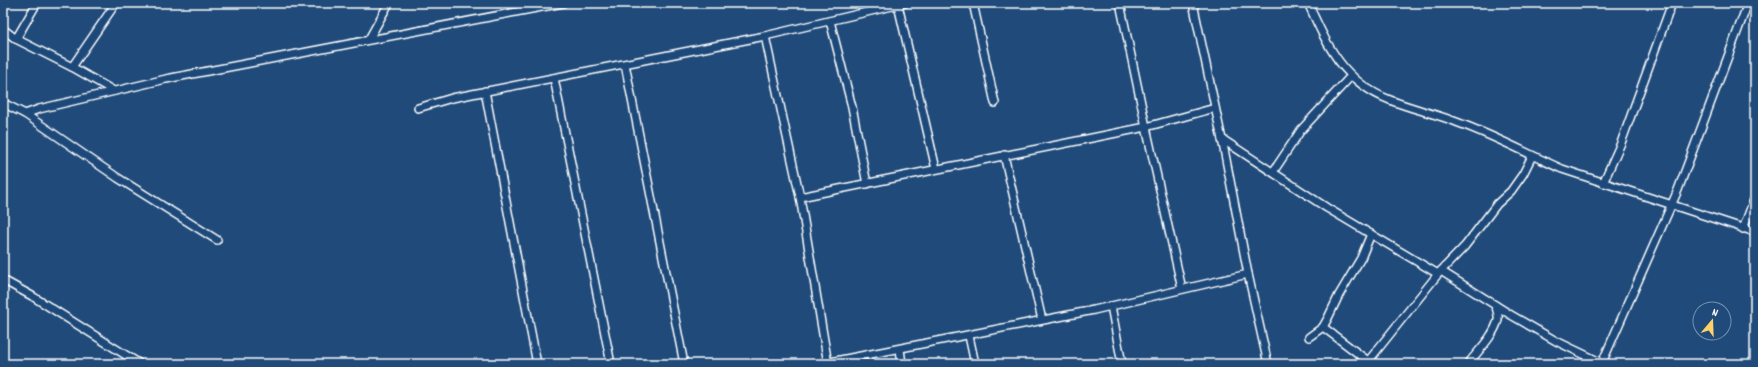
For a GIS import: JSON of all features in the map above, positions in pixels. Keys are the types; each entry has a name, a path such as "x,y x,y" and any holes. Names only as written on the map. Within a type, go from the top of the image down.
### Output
{"street":[{"path":"16,39 37,3"},
{"path":"72,67 116,3"},
{"path":"370,39 389,3"},
{"path":"25,114 39,109 166,79 563,3"},
{"path":"973,3 995,103"},
{"path":"1120,3 1182,289"},
{"path":"1193,3 1222,139 1248,274 1268,364"},
{"path":"1308,3 1329,48 1351,76 1368,89 1389,100 1458,122 1500,139 1532,156 1562,169 1671,206 1755,232"},
{"path":"1604,183 1621,143 1672,3"},
{"path":"1222,139 1327,208 1371,234 1556,341 1603,364 1671,206 1748,3"},
{"path":"418,108 452,98 765,36 902,4 936,169"},
{"path":"830,20 852,107 867,184"},
{"path":"3,29 16,39 72,67 114,91"},
{"path":"765,36 800,197 828,363"},
{"path":"625,64 684,364"},
{"path":"1272,172 1301,130 1351,76"},
{"path":"554,78 611,364"},
{"path":"485,92 538,364"},
{"path":"3,103 25,114 118,178 217,240"},
{"path":"800,197 1146,127 1215,108"},
{"path":"1004,155 1042,320"},
{"path":"1323,327 1367,363 1439,272 1465,246 1497,204 1511,191 1523,174 1532,156"},
{"path":"1743,229 1755,197"},
{"path":"1310,337 1323,327 1339,295 1361,258 1371,234"},
{"path":"820,364 969,336 1111,306 1248,274"},
{"path":"3,280 32,296 140,364"},
{"path":"1468,364 1484,344 1498,321 1498,312 1495,305"},
{"path":"1111,306 1122,364"},
{"path":"969,336 975,364"},
{"path":"900,349 902,364"}]}
